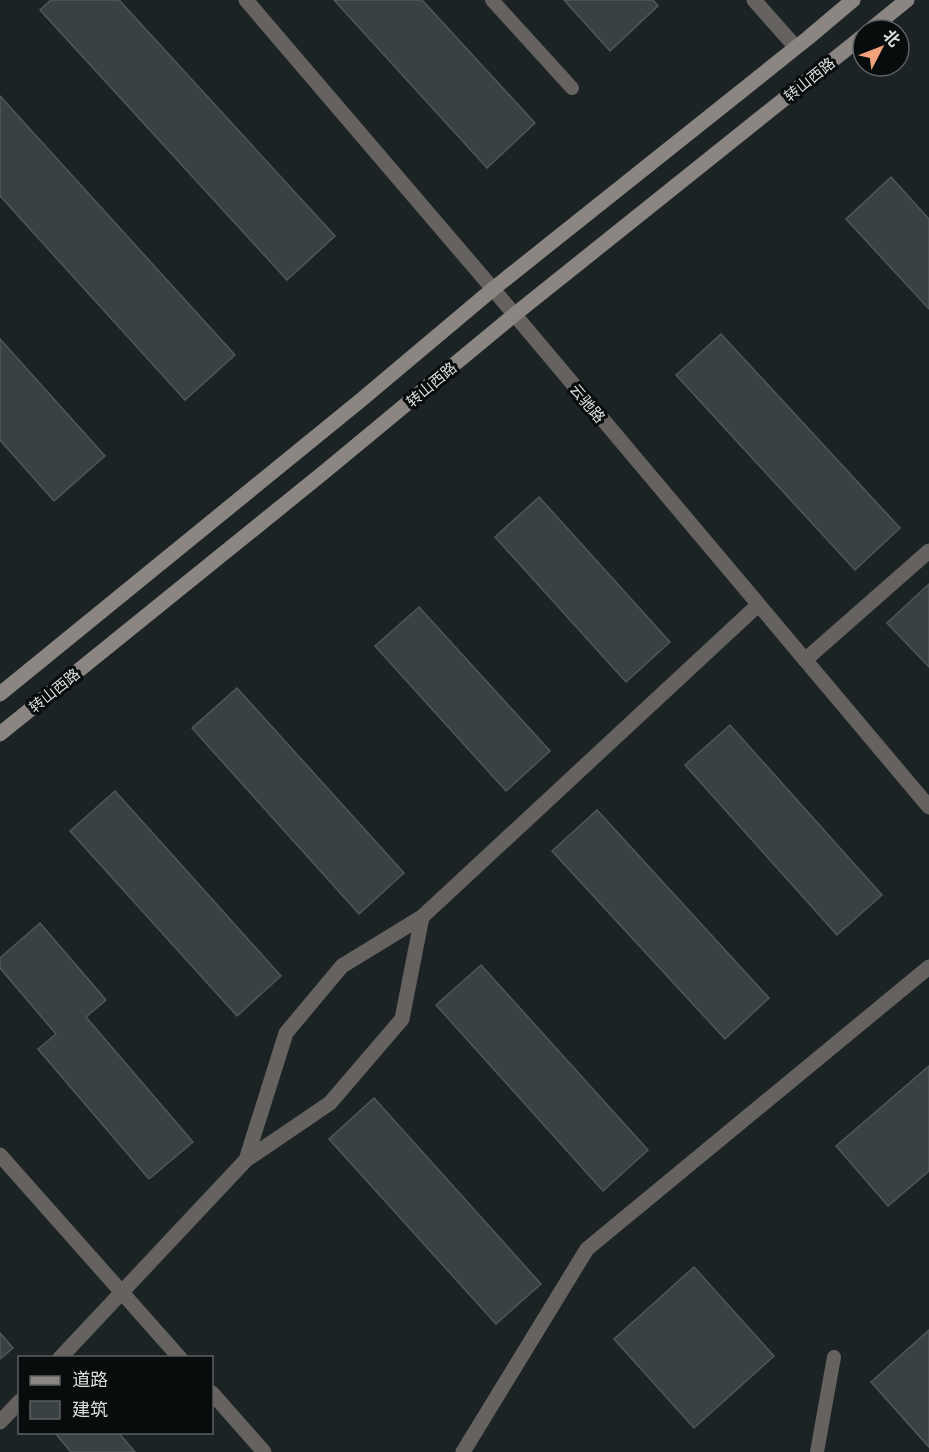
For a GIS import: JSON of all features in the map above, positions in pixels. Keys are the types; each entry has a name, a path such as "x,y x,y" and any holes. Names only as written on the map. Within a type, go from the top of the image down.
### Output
{"main road":[{"name":"转山西路","path":"0,694 361,400 493,289 790,53 853,0"},
{"path":"885,18 907,0"},
{"name":"转山西路","path":"0,734 514,315 851,46"}],"street":[{"name":"云驰路","path":"246,0 493,289 929,807"},
{"path":"754,0 792,43"},
{"path":"805,660 929,551"},
{"path":"246,1160 286,1033 342,966 422,917 758,605"},
{"path":"62,1356 246,1160 330,1103 402,1019 422,917"},
{"path":"463,1452 587,1249 929,968"},
{"path":"0,1155 178,1356"},
{"path":"213,1394 264,1452"},
{"path":"0,1422 18,1403"}],"lane":[{"path":"492,0 572,88"},
{"path":"817,1452 834,1357"}],"building":[{"path":"51,0 119,0 335,236 287,280 40,10"},
{"path":"334,0 422,0 535,123 487,168"},
{"path":"564,0 653,0 658,6 610,51"},
{"path":"0,96 235,355 185,400 0,196"},
{"path":"891,177 929,219 929,309 846,219"},
{"path":"721,334 900,528 855,570 676,375"},
{"path":"0,339 105,456 54,501 0,440"},
{"path":"539,497 670,642 626,682 495,537"},
{"path":"929,584 929,667 887,623"},
{"path":"419,607 550,751 506,791 375,646"},
{"path":"237,688 404,873 359,914 192,728"},
{"path":"730,725 882,895 837,935 685,765"},
{"path":"115,791 281,976 237,1016 70,831"},
{"path":"597,810 769,998 725,1039 552,851"},
{"path":"40,923 106,1000 86,1017 193,1142 149,1179 38,1049 56,1034 0,968 0,958"},
{"path":"481,965 648,1150 603,1191 436,1005"},
{"path":"929,1066 929,1171 888,1206 836,1146"},
{"path":"374,1098 541,1284 496,1324 329,1139"},
{"path":"694,1267 774,1356 694,1428 614,1339"},
{"path":"929,1330 929,1447 871,1382"},
{"path":"0,1333 13,1348 0,1359"},
{"path":"56,1434 120,1434 135,1452 71,1452"}]}
